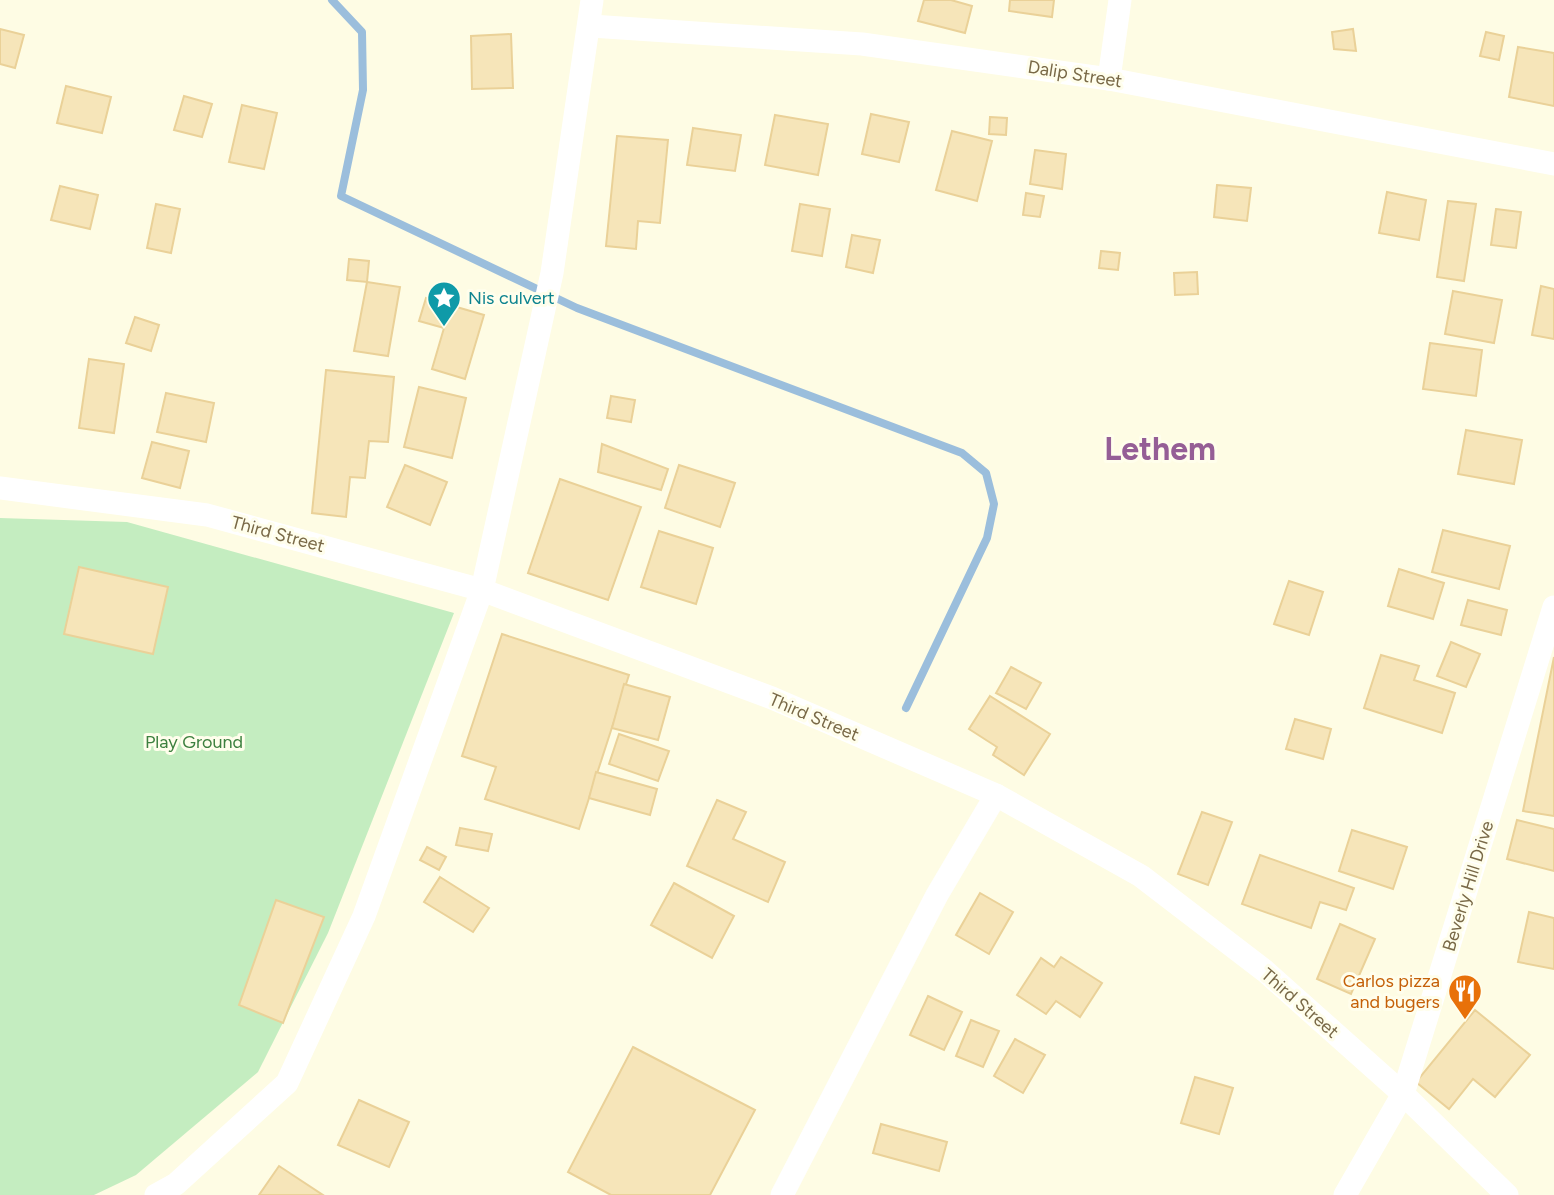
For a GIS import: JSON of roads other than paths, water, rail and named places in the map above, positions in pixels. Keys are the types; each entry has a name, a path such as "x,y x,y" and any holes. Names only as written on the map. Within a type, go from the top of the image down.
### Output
{"street":[{"path":"156,1195 176,1184 287,1083 364,916 482,590 550,281 591,26 592,0"},
{"path":"1109,79 1121,0"},
{"name":"Dalip Street","path":"591,26 862,44 1109,79 1554,164"},
{"name":"Third Street","path":"0,488 207,515 482,590 772,698 996,795 1141,876 1265,971 1403,1094 1507,1195"},
{"name":"Beverly Hill Drive","path":"1345,1195 1403,1094 1554,607"},
{"path":"782,1195 937,895 996,795"}],"waterway":[{"path":"332,0 362,32 363,90 341,196 577,308 962,453 986,473 994,504 987,538 906,708"}],"place":[{"name":"Nis culvert","path":"444,328"},
{"name":"Carlos pizza and bugers","path":"1465,1021"}],"district":[{"name":"Lethem","path":"1160,449"}],"park label":[{"name":"Play Ground","path":"194,742"}]}
